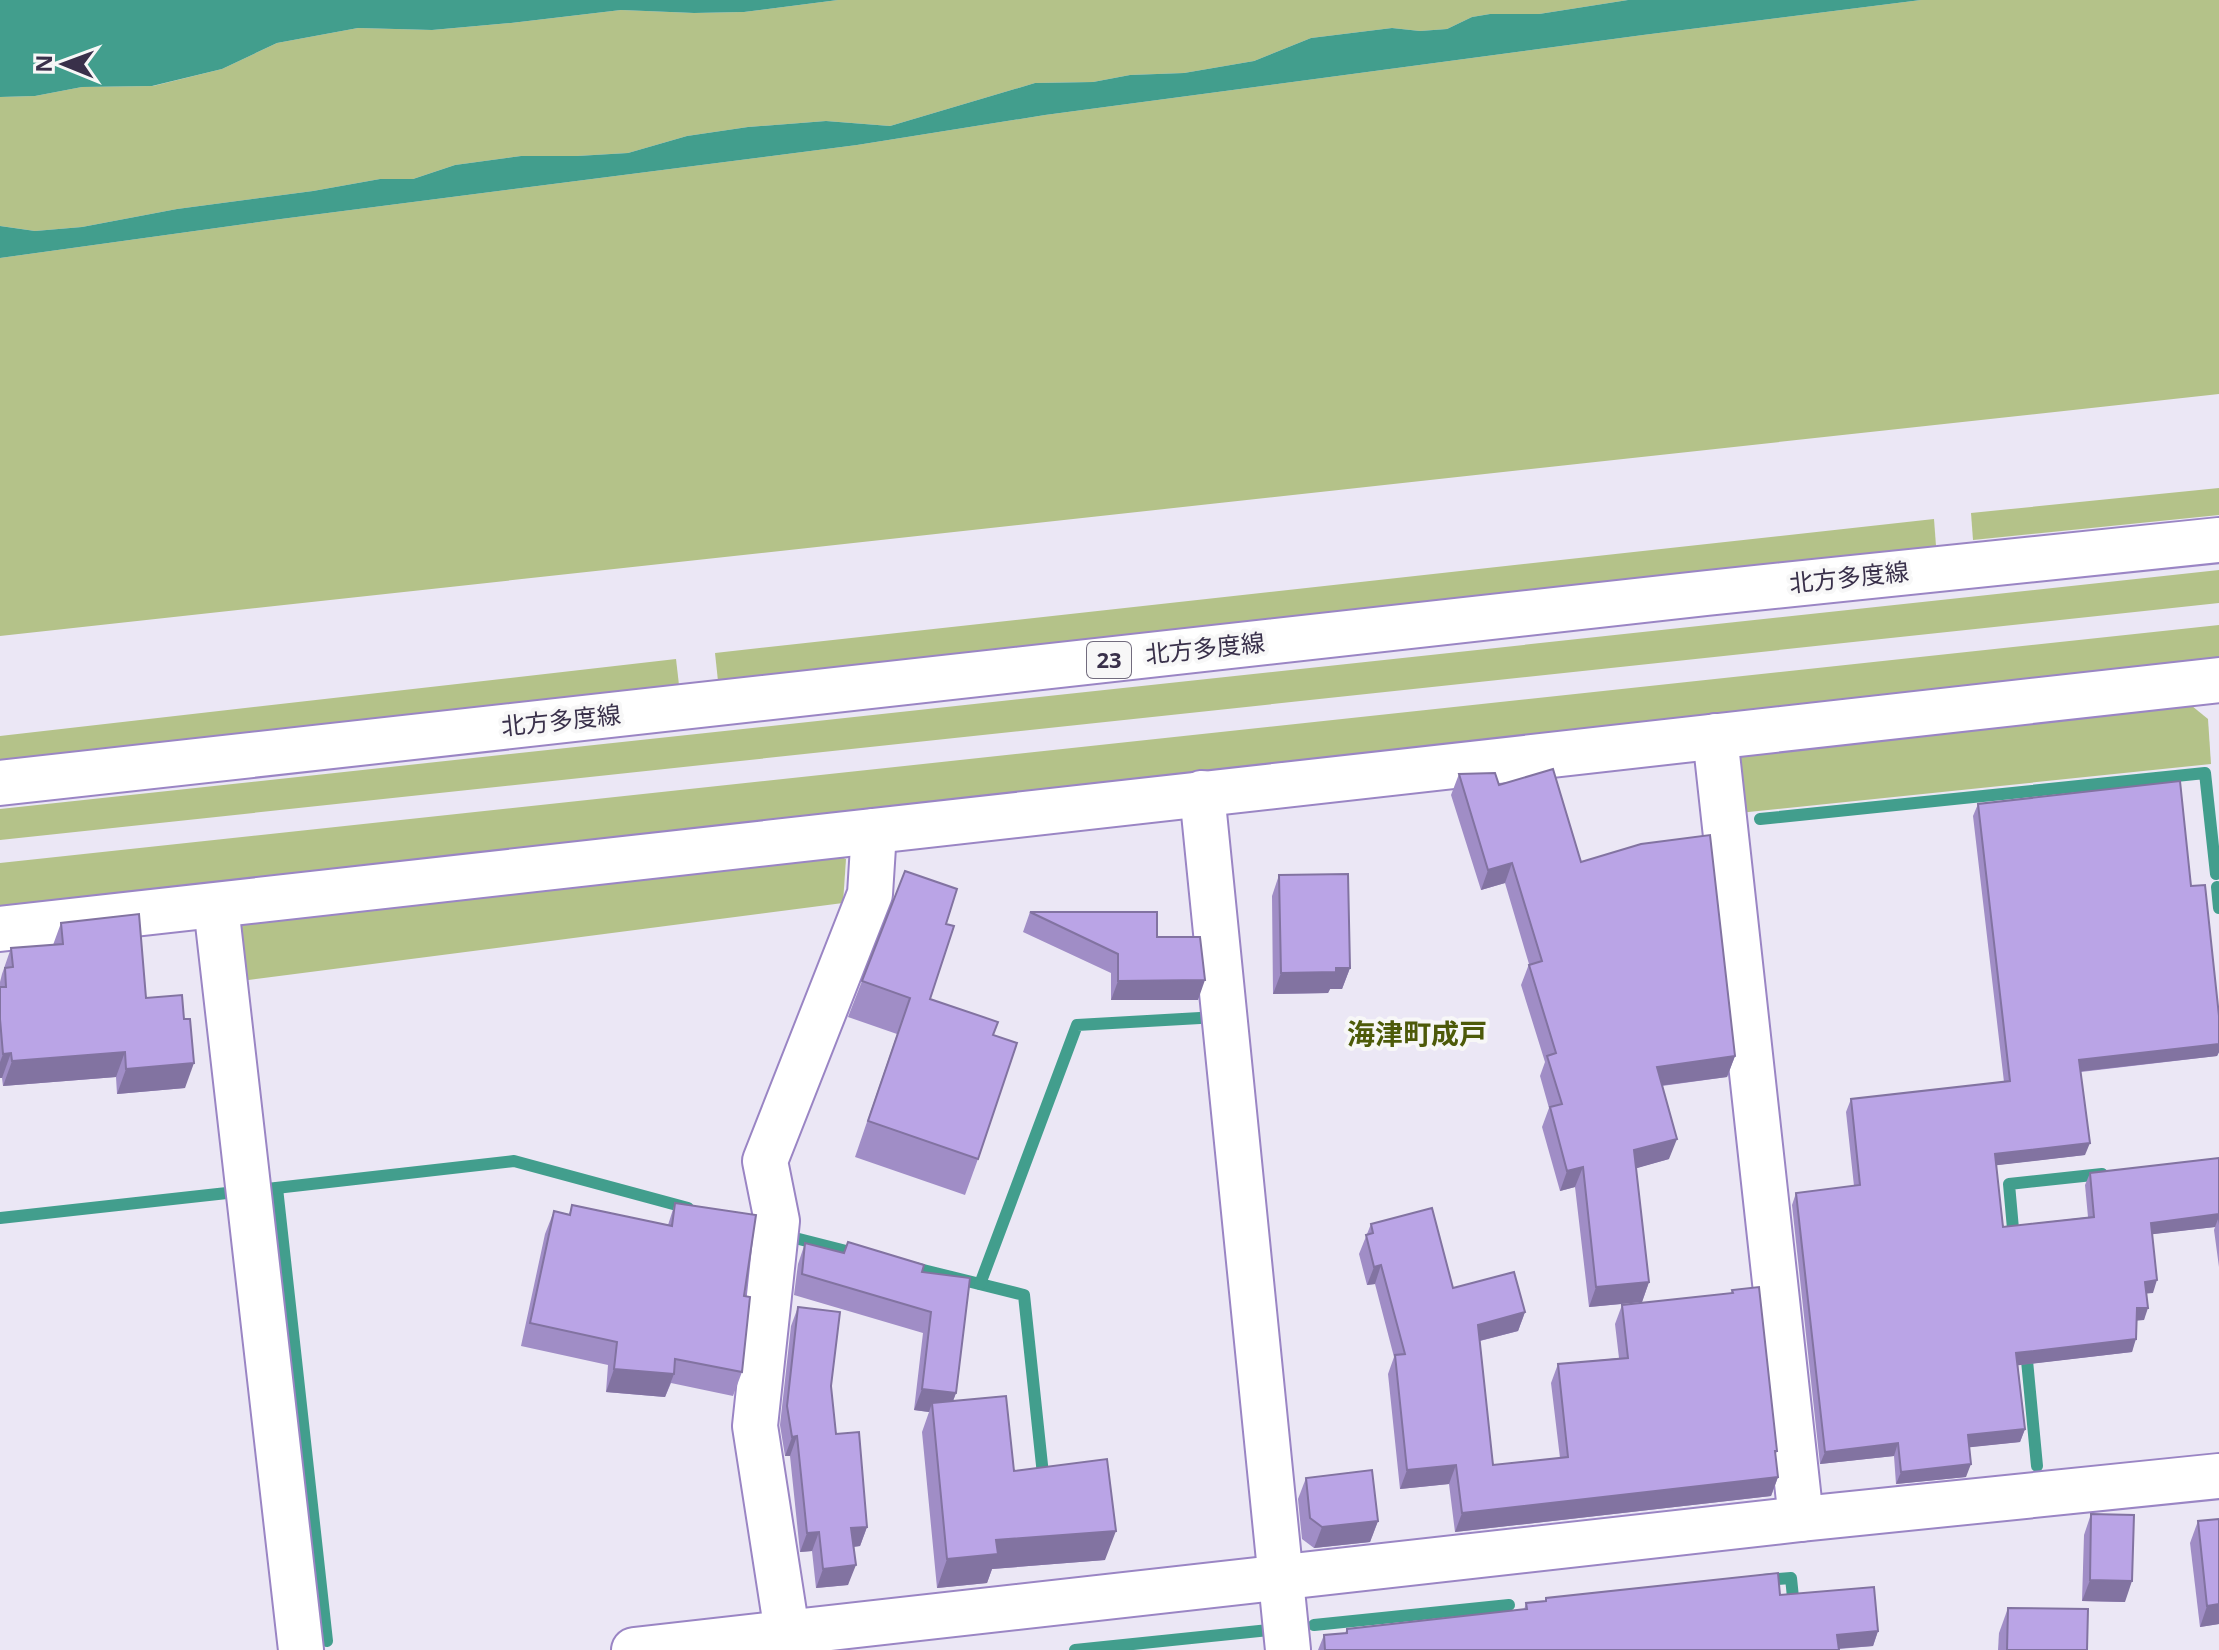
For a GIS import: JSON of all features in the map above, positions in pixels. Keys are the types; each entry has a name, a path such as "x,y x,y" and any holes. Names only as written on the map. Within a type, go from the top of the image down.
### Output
{"street":[{"name":"北方多度線","path":"0,783 1692,595 2219,540"},
{"path":"0,929 1715,736 2218,689"},
{"path":"1715,736 1801,1519"},
{"path":"1202,793 1288,1650"},
{"path":"787,1632 755,1426 777,1221 765,1161 870,894 874,831"},
{"path":"216,906 301,1650"},
{"path":"634,1650 1280,1576 2219,1476"}],"shaded area":[{"path":"0,0 838,0 744,12 621,10 432,30 358,28 277,43 222,69 152,86 82,87 35,96 0,97"},
{"path":"838,0 1628,0 1539,14 1490,14 1472,17 1447,29 1420,31 1392,28 1311,38 1254,61 1184,73 1130,75 1093,82 1035,83 890,126 826,121 748,127 687,136 628,153 521,156 455,165 413,179 380,179 177,209 82,227 35,231 0,226 0,97 35,96 82,87 153,86 222,69 277,43 358,28 432,30 621,10 744,12"},
{"path":"1628,0 1921,0 1045,115 857,145 0,258 0,226 35,231 82,227 177,209 380,179 413,179 455,165 521,156 628,153 687,136 748,127 826,121 890,126 1035,83 1093,82 1130,75 1184,73 1254,61 1311,38 1392,28 1420,31 1447,29 1472,17 1490,14 1539,14"},
{"path":"1921,0 2219,0 2219,394 0,636 0,258 857,145 1045,115"},
{"path":"2219,488 2219,515 1973,540 1971,513"},
{"path":"1934,519 1936,546 718,681 715,653"},
{"path":"2219,570 2219,603 0,840 0,809"},
{"path":"2219,625 2219,666 0,912 0,863"},
{"path":"676,659 679,685 0,763 0,736"},
{"path":"2179,702 2192,706 2208,719 2211,764 1739,813 1736,762 1743,750"},
{"path":"831,853 846,859 843,903 241,981 236,931 250,916"}],"building":[{"path":"1553,769 1581,862 1641,844 1710,835 1735,1056 1657,1067 1677,1139 1634,1150 1649,1282 1596,1287 1583,1167 1567,1171 1550,1107 1562,1104 1547,1056 1556,1053 1529,965 1542,961 1512,863 1488,870 1459,774 1495,773 1499,785"},
{"path":"2180,781 2191,886 2205,885 2219,1016 2219,1044 2079,1060 2090,1143 1995,1154 2003,1227 2094,1217 2090,1173 2219,1158 2219,1214 2151,1223 2157,1280 2145,1282 2148,1308 2137,1308 2136,1339 2016,1353 2025,1429 1968,1435 1971,1464 1901,1472 1898,1443 1825,1452 1796,1193 1860,1185 1851,1099 2010,1081 1978,804"},
{"path":"905,871 957,889 946,924 954,926 930,999 998,1022 993,1035 1017,1043 978,1159 868,1121 910,998 862,981"},
{"path":"1348,874 1350,968 1336,968 1336,972 1281,973 1279,875"},
{"path":"1030,912 1157,912 1157,937 1200,937 1205,980 1118,981 1118,954"},
{"path":"139,914 146,998 182,995 184,1019 190,1019 194,1063 126,1069 125,1052 12,1061 11,1053 3,1054 0,987 6,987 5,968 13,967 11,948 63,944 61,923"},
{"path":"675,1203 756,1215 744,1296 750,1297 742,1372 675,1359 674,1374 614,1369 617,1342 530,1323 554,1211 570,1215 572,1205 672,1226"},
{"path":"1432,1208 1453,1288 1514,1272 1525,1312 1478,1325 1493,1465 1568,1457 1558,1364 1628,1358 1622,1305 1733,1293 1732,1290 1759,1287 1778,1477 1462,1513 1456,1465 1407,1470 1395,1355 1405,1354 1381,1265 1374,1267 1366,1235 1373,1233 1371,1224"},
{"path":"848,1242 924,1265 922,1272 970,1278 956,1393 922,1389 931,1312 802,1274 805,1243 844,1253"},
{"path":"798,1307 840,1312 831,1386 836,1434 859,1432 867,1527 851,1528 856,1565 823,1569 819,1532 807,1533 797,1436 792,1437 787,1406"},
{"path":"1006,1396 1014,1471 1107,1459 1116,1531 996,1540 998,1554 947,1559 932,1403"},
{"path":"1372,1470 1378,1521 1322,1527 1310,1518 1306,1478"},
{"path":"2091,1514 2134,1515 2132,1581 2090,1580"},
{"path":"2219,1519 2219,1604 2207,1606 2198,1521"},
{"path":"1778,1573 1780,1595 1874,1587 1878,1631 1837,1635 1839,1650 1325,1650 1324,1635 1347,1633 1347,1629 1527,1609 1526,1603 1546,1601 1546,1598"},
{"path":"2008,1608 2088,1609 2087,1650 2007,1650"}],"waterway":[{"path":"1760,819 2205,773 2216,874"},
{"path":"2217,887 2219,908"},
{"path":"980,1284 1077,1025 1200,1018"},
{"path":"267,1189 514,1161 688,1208"},
{"path":"2014,1240 2009,1184 2102,1174"},
{"path":"277,1188 327,1641"},
{"path":"0,1218 236,1192"},
{"path":"795,1238 858,1254"},
{"path":"907,1266 1024,1295 1044,1484"},
{"path":"2026,1350 2037,1466"},
{"path":"1763,1580 1791,1578 1794,1607"},
{"path":"1314,1625 1509,1605"},
{"path":"1075,1650 1269,1630"}],"district":[{"name":"海津町成戸","path":"1417,1034"}]}
